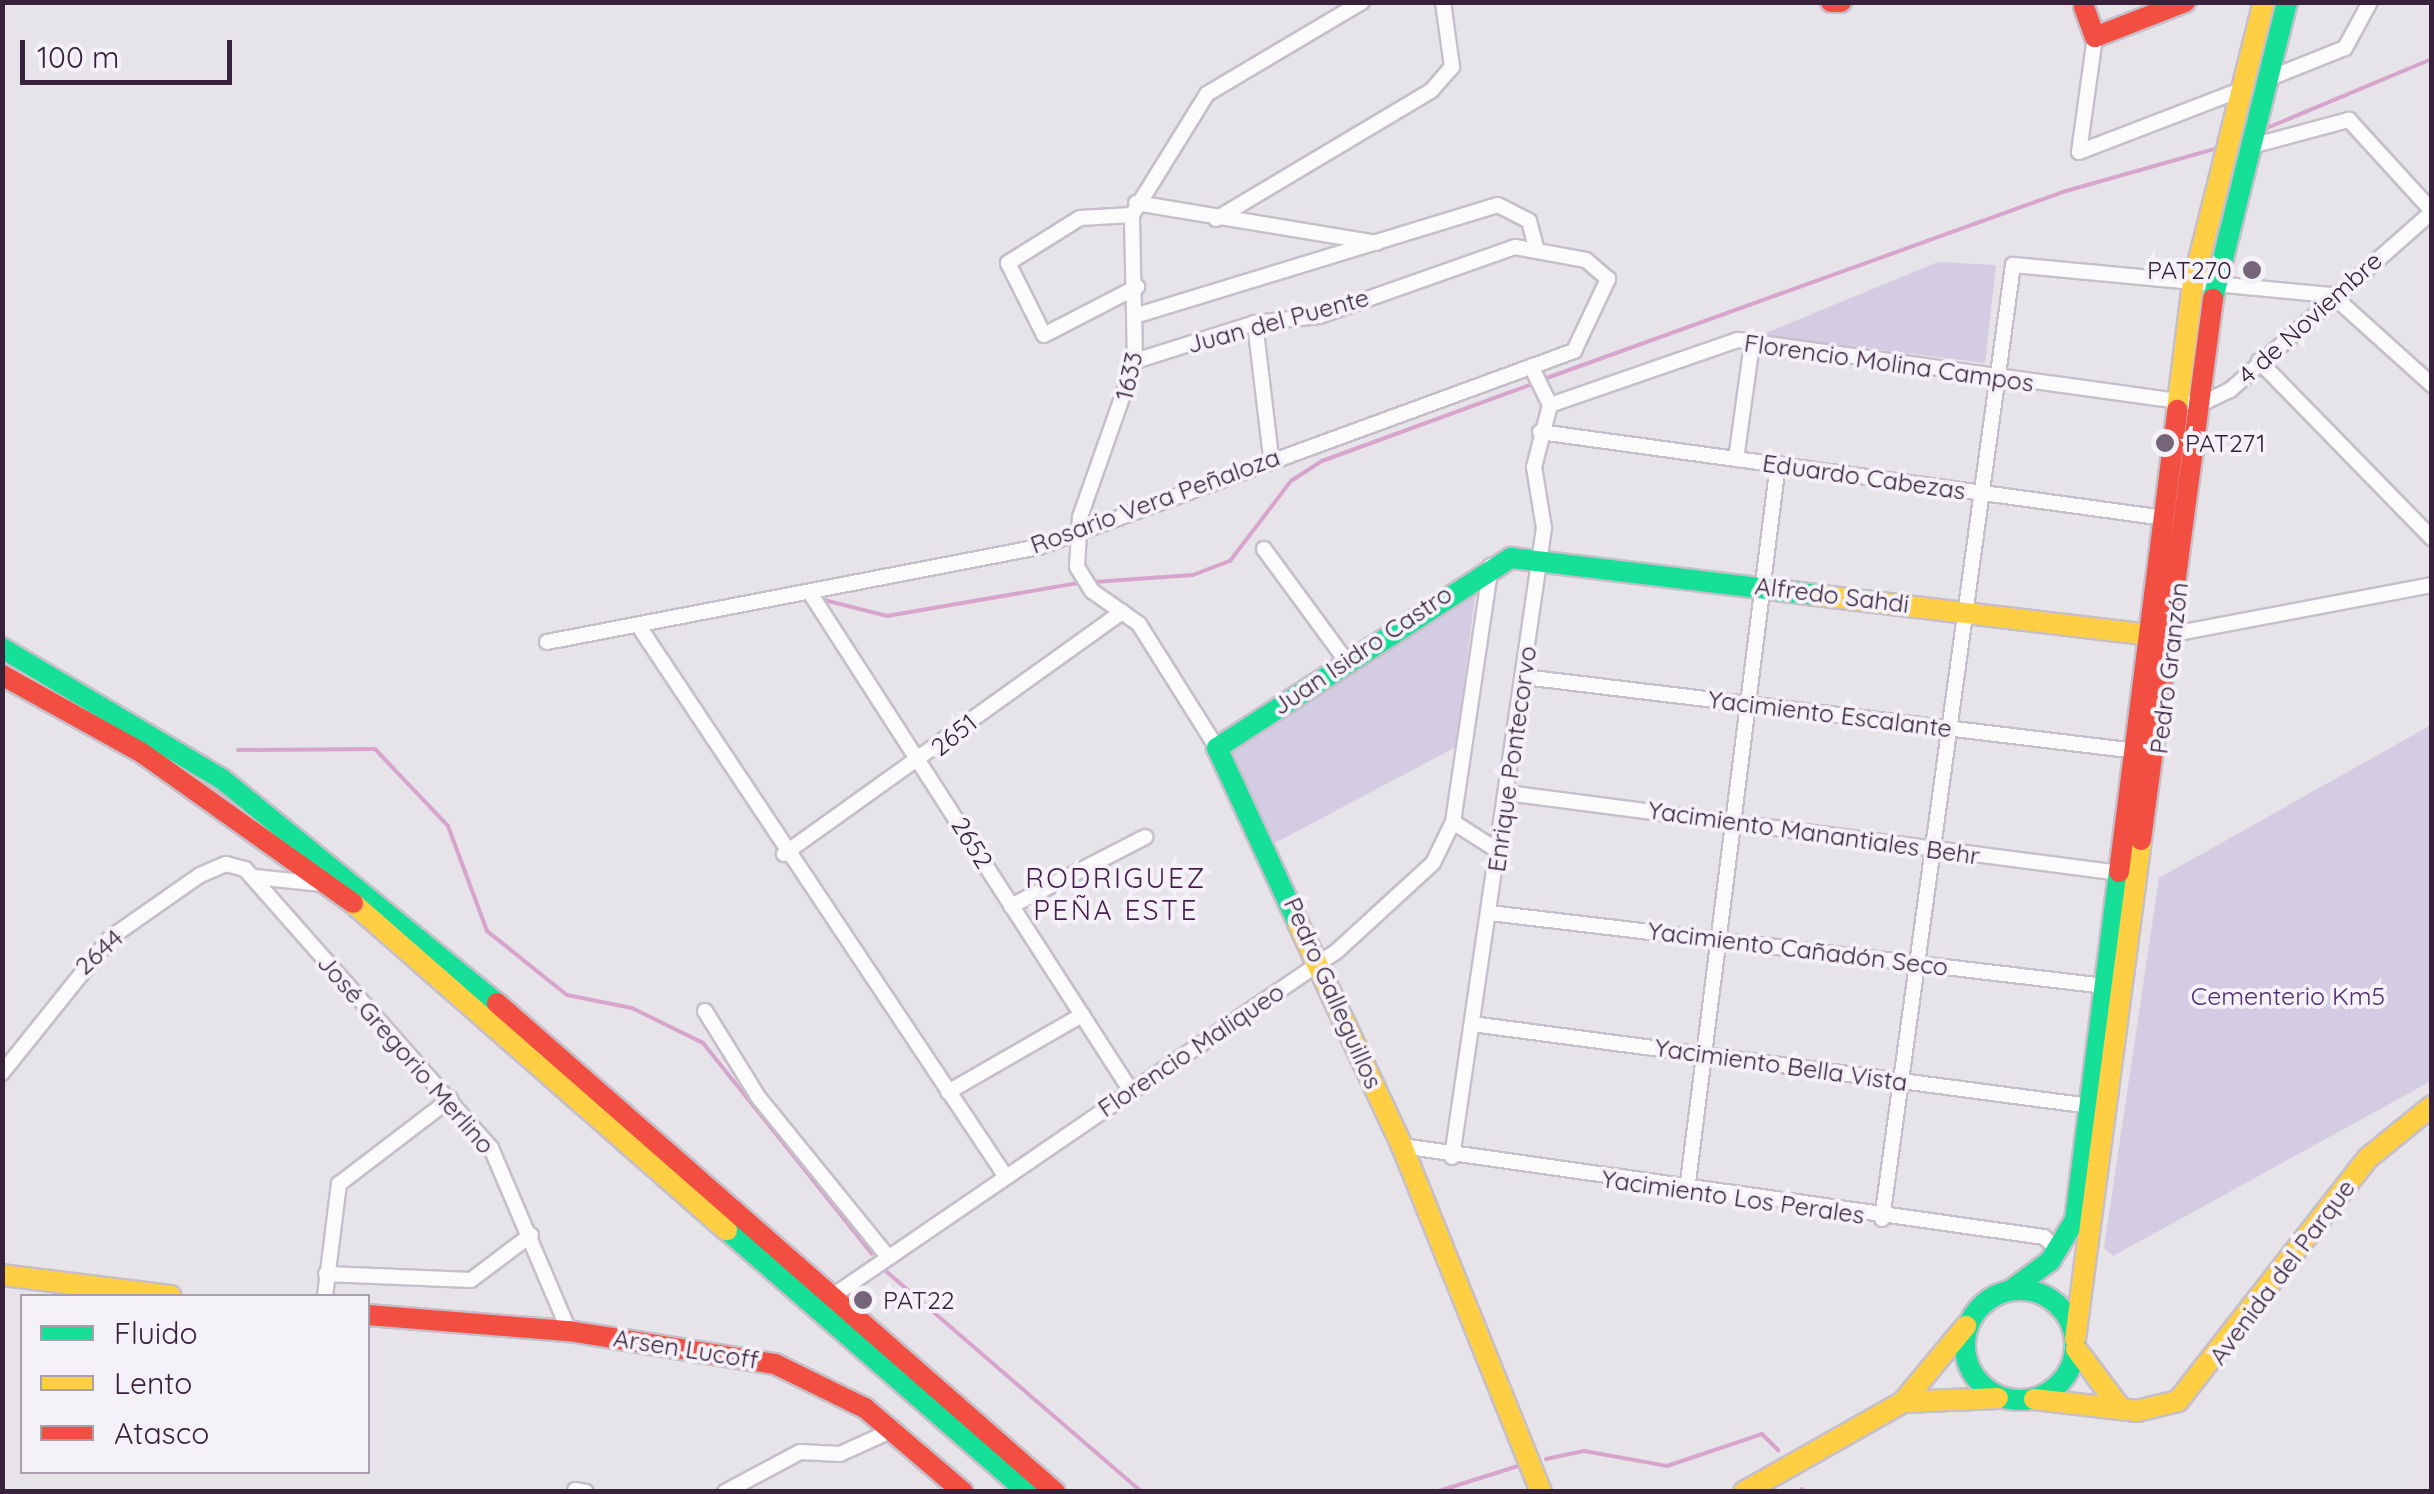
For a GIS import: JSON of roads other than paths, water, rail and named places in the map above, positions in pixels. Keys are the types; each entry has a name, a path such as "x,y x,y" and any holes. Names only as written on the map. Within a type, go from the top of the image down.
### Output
{"main road":[{"path":"1831,2 1841,2"},
{"path":"2086,4 2095,37 2185,2"},
{"name":"Pedro Granzón","path":"2011,1290 2059,1251 2075,1220 2152,635 2193,284 2238,91 2264,2"},
{"name":"Pedro Granzón","path":"2075,1344 2174,637 2215,287 2243,148 2286,2"},
{"name":"Alfredo Sahdi","path":"1511,558 1540,558 2152,635"},
{"name":"Juan Isidro Castro","path":"1217,748 1344,658 1490,566 1511,558"},
{"path":"2,648 186,756 317,847 1055,1492"},
{"path":"2,675 142,753 331,884 1020,1486"},
{"name":"Pedro Galleguillos","path":"1217,748 1321,961 1402,1146 1541,1492"},
{"name":"Avenida del Parque","path":"2034,1399 2121,1409 2166,1408 2191,1390 2368,1158 2432,1106"},
{"path":"2,1275 156,1294"},
{"path":"1744,1492 1903,1402 1972,1318 2011,1290 2057,1304 2075,1344 2121,1409"},
{"name":"Arsen Lucoff","path":"370,1315 568,1331 775,1364 895,1429 963,1492"},
{"path":"1972,1318 1968,1366 2004,1398"},
{"path":"1903,1402 2034,1399 2066,1376 2075,1344"},
{"path":"1000,1443 1074,1492"},
{"path":"1730,1492 1764,1480"}],"street":[{"path":"1134,209 1208,94 1362,2"},
{"path":"1216,219 1431,91 1452,67 1443,2"},
{"path":"2266,80 2345,48 2370,2"},
{"path":"2095,37 2079,152 2238,91"},
{"path":"2243,148 2338,118 2360,127 2432,212"},
{"name":"Juan del Puente","path":"1135,362 1255,323 1319,316 1536,248 1529,221 1498,205 1384,244 1141,314"},
{"path":"1137,287 1044,335 1008,263 1080,218 1134,209 1384,244"},
{"name":"1633","path":"1078,530 1135,362 1141,314 1134,209"},
{"name":"4 de Noviembre","path":"2201,404 2259,362 2332,294 2432,212"},
{"name":"Rosario Vera Peñaloza","path":"547,642 812,596 1078,530 1574,351 1608,279 1586,260 1536,248"},
{"path":"1882,1219 2013,265 2215,287 2332,294 2432,384"},
{"path":"1255,323 1272,457"},
{"path":"1736,459 1752,343"},
{"name":"Florencio Molina Campos","path":"1550,405 1716,344 1752,343 2179,402"},
{"path":"2259,362 2432,538"},
{"path":"1531,366 1550,405"},
{"path":"2179,402 2201,404"},
{"name":"Enrique Pontecorvo","path":"1452,1156 1500,852 1540,558 1540,432 1550,405"},
{"name":"Eduardo Cabezas","path":"1540,432 2188,521"},
{"path":"1687,1191 1778,464"},
{"name":"Pedro Galleguillos","path":"1078,530 1077,567 1122,612 1217,748"},
{"path":"1264,549 1344,658"},
{"name":"Florencio Maliqueo","path":"834,1295 1321,961 1433,864 1454,822 1490,566"},
{"path":"2152,635 2174,637 2432,585"},
{"name":"2652","path":"812,596 1131,1091"},
{"name":"2651","path":"784,854 921,761 1122,612"},
{"path":"638,626 784,854 1006,1176"},
{"name":"Yacimiento Escalante","path":"1524,677 2136,751"},
{"name":"Yacimiento Manantiales Behr","path":"1508,793 2120,873"},
{"path":"1454,822 1500,852"},
{"path":"1011,906 1146,837"},
{"name":"José Gregorio Merlino","path":"226,864 254,877 490,1148 532,1235 568,1331"},
{"name":"2644","path":"2,1073 89,957 226,864"},
{"path":"254,877 331,884"},
{"name":"Yacimiento Cañadón Seco","path":"1490,913 2106,986"},
{"path":"706,1012 759,1098 888,1258"},
{"path":"948,1092 1082,1015"},
{"name":"Yacimiento Bella Vista","path":"1472,1024 2090,1106"},
{"path":"324,1294 339,1184 450,1098"},
{"name":"Yacimiento Los Perales","path":"1402,1146 1882,1219 2044,1237 2059,1251"},
{"path":"326,1274 471,1280 532,1235"},
{"path":"725,1492 800,1452 840,1454 895,1429"}],"waterway":[{"path":"2262,130 2432,59"},
{"path":"1544,379 2066,191 2221,147"},
{"path":"1093,582 1193,575 1230,561 1291,481 1322,461 1535,383"},
{"path":"820,599 887,616 1083,582"},
{"path":"238,750 375,749 448,826 487,931 567,995 632,1008 703,1043 872,1254"},
{"path":"887,1272 1142,1492"},
{"path":"1546,1459 1584,1451 1667,1466 1762,1434 1778,1450"},
{"path":"1436,1492 1518,1466"}],"place":[{"name":"PAT270","path":"2252,270"},
{"name":"PAT271","path":"2165,443"},
{"name":"PAT22","path":"863,1300"}],"district":[{"name":"RODRIGUEZ PEÑA ESTE","path":"1116,894"}],"park label":[{"name":"Cementerio Km5","path":"2288,996"}]}
